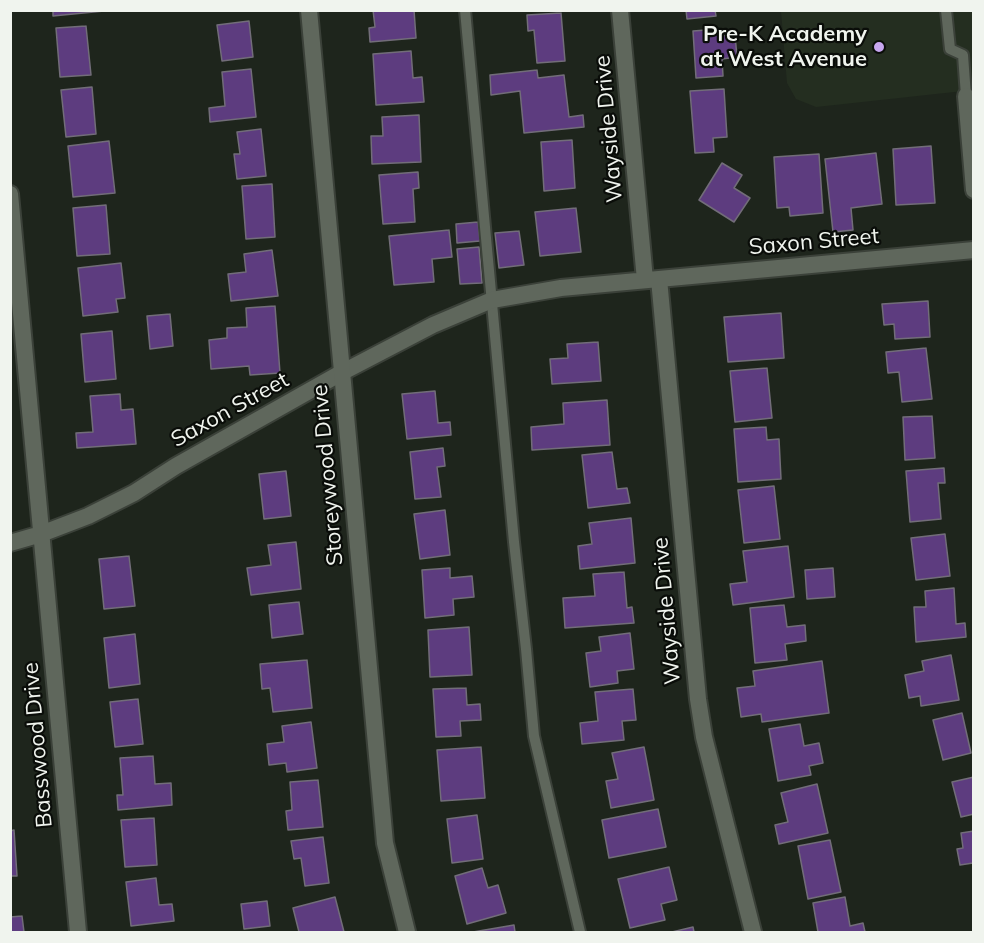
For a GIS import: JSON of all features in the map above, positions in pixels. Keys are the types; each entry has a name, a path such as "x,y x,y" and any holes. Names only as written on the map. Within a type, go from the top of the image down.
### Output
{"street":[{"name":"Storeywood Drive","path":"309,10 385,843 407,933"},
{"name":"Wayside Drive","path":"620,10 698,699 704,737 753,933"},
{"path":"966,96 974,190"},
{"name":"Basswood Drive","path":"10,194 78,933"},
{"name":"Saxon Street","path":"10,543 88,516 134,493 176,466 341,373 433,325 492,300 561,288 974,250"}],"lane":[{"path":"465,10 534,736 580,933"},
{"path":"946,10 950,50 963,55 966,96"}],"shaded area":[{"name":"Pre-K Academy at West Avenue","path":"781,11 973,11 973,90 816,107 796,99 787,83"}],"building":[{"path":"53,10 104,10 104,11 53,16"},
{"path":"373,10 414,10 416,38 370,42 369,28 375,27"},
{"path":"686,10 715,10 716,16 687,19"},
{"path":"561,13 565,61 537,63 534,30 528,31 527,15"},
{"path":"249,21 253,57 222,61 217,25"},
{"path":"86,26 91,75 60,77 56,28"},
{"path":"719,29 720,36 735,35 737,57 722,59 723,76 696,78 693,31"},
{"path":"411,51 413,78 422,77 424,102 376,105 373,54"},
{"path":"251,69 256,117 210,122 209,108 225,106 222,72"},
{"path":"537,70 538,78 564,75 569,117 583,115 584,127 524,133 520,91 491,95 490,75"},
{"path":"92,87 96,134 66,137 61,90"},
{"path":"724,89 727,137 713,138 714,152 695,153 690,91"},
{"path":"419,115 421,162 372,164 371,136 383,136 382,117"},
{"path":"261,129 266,176 237,179 234,154 240,154 237,132"},
{"path":"572,140 575,188 544,191 541,142"},
{"path":"109,141 115,193 73,197 68,146"},
{"path":"931,146 935,203 896,205 893,149"},
{"path":"876,153 882,204 851,208 853,230 833,232 825,159"},
{"path":"819,154 823,213 790,216 789,207 777,208 774,157"},
{"path":"722,163 742,175 734,188 750,198 734,222 699,200"},
{"path":"418,172 419,188 413,189 415,222 383,224 379,175"},
{"path":"272,184 275,237 246,239 242,186"},
{"path":"106,205 110,254 77,256 73,208"},
{"path":"576,208 581,252 540,256 535,212"},
{"path":"478,222 480,241 457,243 456,224"},
{"path":"449,230 452,257 432,259 434,282 394,285 389,236"},
{"path":"519,231 524,265 499,268 495,233"},
{"path":"479,247 482,283 460,284 457,249"},
{"path":"272,250 278,296 231,301 228,274 246,272 244,254"},
{"path":"121,263 125,298 116,299 118,312 83,316 78,268"},
{"path":"928,301 930,337 895,339 894,324 884,325 882,304"},
{"path":"275,306 280,373 250,375 249,366 211,369 209,340 227,338 227,328 247,327 246,308"},
{"path":"781,313 784,358 728,362 724,317"},
{"path":"170,314 173,346 150,349 147,316"},
{"path":"112,331 116,379 85,382 81,334"},
{"path":"598,342 601,381 552,384 550,359 568,358 567,344"},
{"path":"926,348 932,399 902,402 899,372 888,373 886,352"},
{"path":"767,368 772,418 735,422 730,371"},
{"path":"435,391 438,423 450,422 451,435 407,439 402,394"},
{"path":"120,394 121,410 133,409 136,444 77,448 76,433 93,432 90,396"},
{"path":"607,400 610,445 532,450 531,427 564,424 563,403"},
{"path":"932,416 935,458 905,460 903,417"},
{"path":"766,427 767,440 779,439 781,479 738,482 734,429"},
{"path":"443,448 445,466 437,467 441,497 415,499 410,452"},
{"path":"612,452 617,489 627,488 630,503 588,508 582,455"},
{"path":"944,468 945,483 938,483 941,519 910,522 906,471"},
{"path":"286,471 291,516 264,519 259,474"},
{"path":"774,486 780,539 744,543 738,490"},
{"path":"445,510 450,555 420,559 414,514"},
{"path":"631,518 635,563 580,569 578,546 592,544 589,523"},
{"path":"945,534 950,576 916,580 911,538"},
{"path":"296,542 301,589 251,595 247,568 271,565 268,545"},
{"path":"788,546 794,597 733,605 730,584 747,582 743,551"},
{"path":"129,556 135,606 104,609 99,559"},
{"path":"450,568 450,578 472,576 474,597 453,599 454,615 425,618 422,570"},
{"path":"833,568 835,597 807,599 805,570"},
{"path":"624,572 627,608 632,607 634,623 565,628 563,598 595,596 593,574"},
{"path":"954,588 956,624 965,623 966,637 916,642 914,607 926,607 925,591"},
{"path":"299,602 303,634 272,638 269,605"},
{"path":"784,605 787,627 805,625 806,641 785,644 787,660 755,663 750,608"},
{"path":"469,627 472,675 430,677 428,630"},
{"path":"630,633 634,669 617,671 618,683 590,687 586,653 601,651 599,637"},
{"path":"135,634 140,684 109,688 104,638"},
{"path":"951,655 959,700 921,706 920,696 909,698 905,675 924,671 922,661"},
{"path":"307,660 312,708 273,712 270,688 262,689 260,664"},
{"path":"822,661 829,713 762,722 761,714 741,717 737,688 755,686 753,671"},
{"path":"466,688 467,705 480,704 481,720 460,721 461,736 436,737 433,689"},
{"path":"633,689 636,720 622,721 624,740 582,744 580,723 598,721 595,692"},
{"path":"138,699 143,744 115,747 110,702"},
{"path":"962,713 971,753 943,760 933,720"},
{"path":"311,722 317,768 287,772 286,763 269,765 267,744 284,742 282,726"},
{"path":"800,724 804,746 819,743 823,763 809,766 811,775 778,781 769,729"},
{"path":"481,747 485,798 441,801 437,750"},
{"path":"644,747 654,800 611,808 606,781 618,779 612,753"},
{"path":"153,756 155,784 171,783 172,805 118,810 117,795 123,795 120,758"},
{"path":"974,777 974,814 961,817 952,782"},
{"path":"318,780 323,827 288,830 286,811 292,810 290,782"},
{"path":"817,784 828,833 779,844 775,825 788,822 781,793"},
{"path":"658,809 666,847 609,858 602,820"},
{"path":"477,815 483,859 452,863 447,819"},
{"path":"154,818 157,865 125,867 121,820"},
{"path":"14,830 17,876 10,876 10,831"},
{"path":"974,831 974,868 973,863 960,865 957,849 963,848 961,833"},
{"path":"323,837 329,883 305,886 301,858 294,859 291,841"},
{"path":"830,840 841,892 808,899 798,846"},
{"path":"669,867 677,900 661,904 665,920 630,928 618,879"},
{"path":"482,868 488,888 498,885 506,913 467,924 455,876"},
{"path":"156,878 159,905 172,904 174,921 131,926 126,882"},
{"path":"335,897 344,932 299,932 293,908"},
{"path":"845,897 850,926 863,923 865,932 818,932 813,903"},
{"path":"267,901 270,926 244,929 241,904"},
{"path":"22,916 24,932 10,932 10,917"},
{"path":"514,925 515,932 473,932"},
{"path":"693,927 694,932 672,932"}],"place":[{"name":"Pre-K Academy at West Avenue","path":"879,47"}]}
